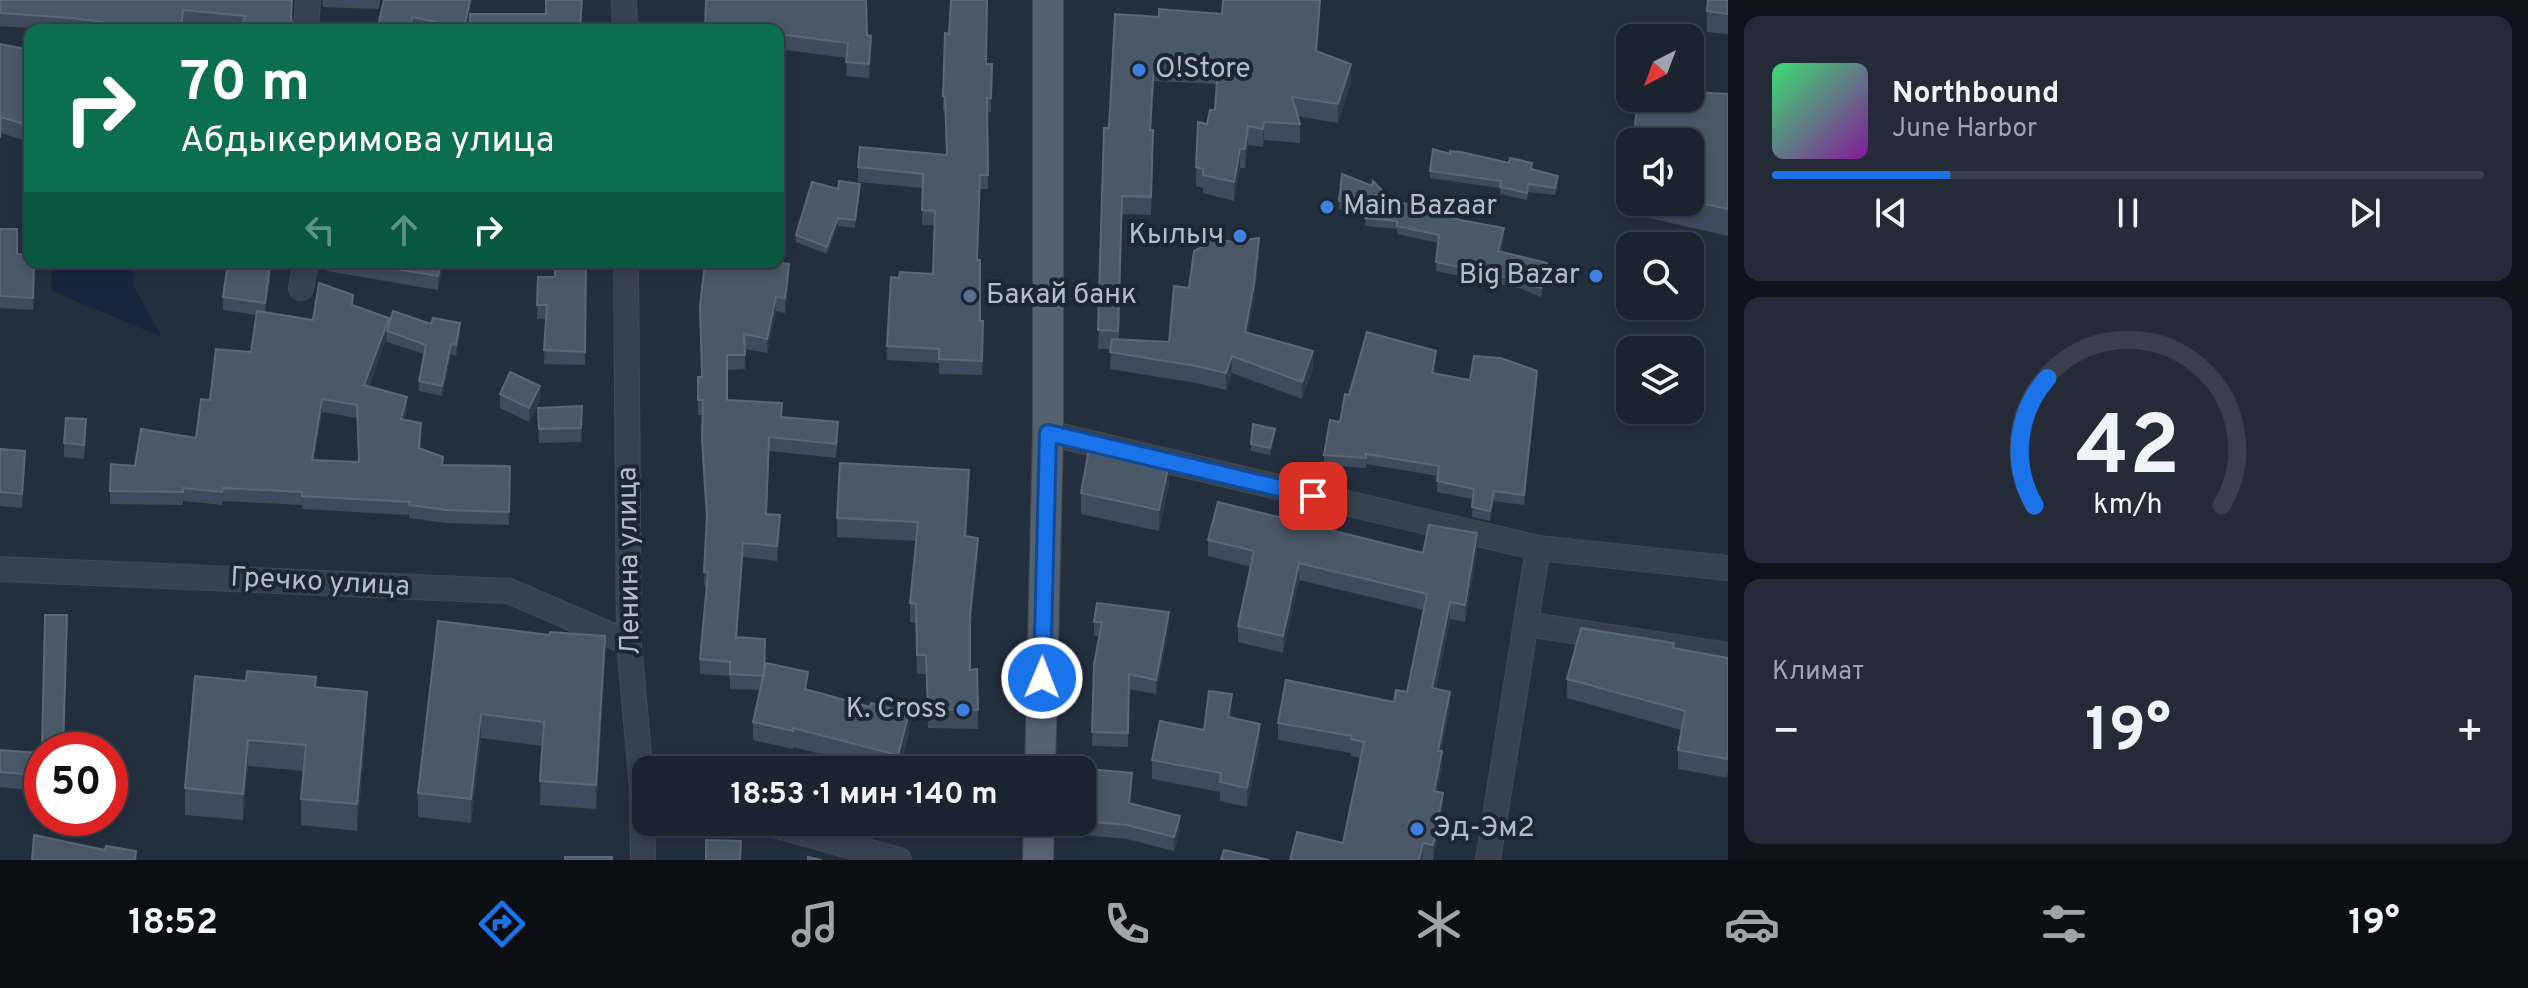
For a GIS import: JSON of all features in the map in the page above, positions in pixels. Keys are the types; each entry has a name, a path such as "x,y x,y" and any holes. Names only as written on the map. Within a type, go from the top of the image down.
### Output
{"main road":[{"path":"1040,756 1048,433 1048,0"},
{"path":"1038,860 1039,836"}],"street":[{"path":"306,24 308,0"},
{"path":"624,0 625,24"},
{"path":"301,288 305,268"},
{"name":"Ленина улица","path":"626,268 629,643 641,756"},
{"path":"1048,433 1538,548 1728,568"},
{"path":"1488,860 1538,548"},
{"name":"Гречко улица","path":"0,569 509,591 629,643"},
{"path":"1526,624 1728,655"},
{"name":"Ленина улица","path":"643,836 643,860"},
{"path":"814,836 899,860"}],"water":[{"path":"133,268 133,285 162,337 52,291 51,269"}],"building":[{"path":"0,0 292,0 292,24 243,24 245,16 183,10 182,24 118,24 0,13"},
{"path":"384,0 470,0 465,24 445,24 412,17 410,24 378,24"},
{"path":"546,0 582,0 580,24 470,24 470,14 546,14"},
{"path":"706,0 866,0 867,35 871,36 869,64 846,62 848,43 784,35 784,24 705,24"},
{"path":"951,0 987,0 986,64 992,64 991,98 987,98 988,175 980,175 977,260 980,260 982,361 939,359 939,349 887,346 891,277 899,278 900,272 933,274 935,211 922,210 923,174 858,167 860,147 947,155 943,96 945,33 949,34"},
{"path":"1223,0 1320,0 1316,51 1351,64 1338,104 1292,97 1300,124 1264,122 1263,129 1248,126 1245,149 1240,149 1234,182 1203,175 1203,169 1196,167 1198,122 1207,124 1210,110 1215,110 1218,66 1154,62 1150,130 1153,130 1151,197 1122,196 1118,331 1098,330 1104,128 1109,128 1115,14 1159,17 1159,9 1222,14"},
{"path":"1708,0 1728,0 1728,14 1707,11"},
{"path":"0,44 24,49 24,124 1,117 0,138"},
{"path":"1704,93 1728,94 1728,209 1704,204 1704,128 1635,128 1636,112 1704,112"},
{"path":"1433,149 1509,163 1510,158 1532,163 1531,169 1558,176 1555,188 1528,184 1527,193 1500,187 1501,181 1430,171"},
{"path":"1342,174 1372,186 1373,181 1390,199 1460,220 1504,228 1498,251 1547,263 1541,288 1519,280 1436,262 1439,235 1397,226 1397,221 1365,218 1367,207 1339,201"},
{"path":"839,181 860,184 855,220 838,218 827,247 796,235 812,182 838,189"},
{"path":"0,229 17,229 17,254 24,255 24,268 34,268 33,298 0,296"},
{"path":"1204,237 1233,242 1259,238 1245,332 1313,351 1302,382 1232,356 1226,373 1110,352 1112,339 1169,342 1174,286 1189,288 1194,251 1202,247"},
{"path":"784,263 789,264 785,298 776,297 767,339 744,334 745,355 727,355 727,400 782,403 781,417 838,422 836,444 769,437 766,514 780,515 777,546 743,543 736,637 765,639 764,676 730,674 730,662 700,659 708,572 704,572 707,515 703,400 698,400 698,377 702,377 700,306 704,268 784,268"},
{"path":"227,268 270,268 265,303 223,297"},
{"path":"391,268 440,268 438,276"},
{"path":"555,268 586,268 585,352 544,350 547,305 537,305 538,277 555,277"},
{"path":"319,283 353,295 352,305 389,318 364,385 407,397 401,419 421,423 419,448 443,457 442,465 510,466 509,512 446,510 409,505 410,502 302,496 302,492 223,488 222,492 183,488 183,492 110,491 111,464 135,466 141,429 196,438 201,399 210,400 216,349 251,352 257,311 313,320","holes":["322,399 357,405 359,462 312,460"]},
{"path":"393,311 431,324 433,318 460,323 456,345 451,344 442,386 419,381 426,345 387,331"},
{"path":"1367,332 1436,351 1432,373 1470,380 1474,356 1501,358 1537,371 1524,495 1494,491 1490,511 1472,507 1474,489 1437,481 1439,466 1366,454 1366,458 1324,455 1330,420 1340,422 1345,394 1349,395"},
{"path":"510,372 540,386 529,408 500,394"},
{"path":"582,406 581,428 539,429 538,408"},
{"path":"66,418 86,419 84,445 64,443"},
{"path":"1253,424 1275,429 1270,448 1251,444"},
{"path":"1090,444 1169,463 1159,510 1081,493"},
{"path":"0,449 25,451 22,494 0,492"},
{"path":"840,463 969,470 965,536 978,538 970,614 970,670 977,669 978,710 928,709 926,655 917,655 916,604 910,603 918,522 837,518"},
{"path":"1218,502 1423,553 1429,525 1477,533 1465,605 1450,602 1432,688 1450,692 1438,751 1442,751 1434,791 1443,793 1433,845 1423,843 1419,860 1290,860 1297,832 1343,843 1364,742 1351,739 1352,736 1278,723 1286,680 1394,702 1396,690 1407,692 1427,594 1299,563 1283,636 1238,626 1254,551 1208,540"},
{"path":"1097,603 1169,612 1156,680 1129,674 1128,733 1092,732 1094,664 1102,622 1094,622"},
{"path":"45,615 67,615 64,732 42,732"},
{"path":"438,621 549,635 550,632 605,636 596,785 540,781 544,722 481,714 471,799 418,793"},
{"path":"1581,628 1674,643 1673,648 1728,658 1727,759 1678,750 1685,711 1567,679"},
{"path":"766,663 808,672 805,689 870,707 871,703 909,713 898,755 793,728 793,731 753,722"},
{"path":"247,671 316,677 315,687 367,692 357,804 301,799 306,745 248,740 243,794 185,788 195,676 246,681"},
{"path":"1209,691 1232,694 1228,717 1260,724 1247,788 1220,782 1221,773 1152,760 1160,721 1204,730"},
{"path":"0,750 24,752 24,774 0,772"},
{"path":"1096,770 1132,773 1129,803 1180,816 1174,837 1127,825 1096,822"},
{"path":"34,836 105,850 106,846 136,851 135,860 32,860"},
{"path":"706,840 741,841 740,860 706,860"},
{"path":"1224,850 1269,860 1221,860"},
{"path":"565,857 612,857 612,860 565,860"}],"place":[{"name":"O!Store","path":"1139,70"},
{"name":"Main Bazaar","path":"1327,207"},
{"name":"Кылыч","path":"1240,236"},
{"name":"Big Bazar","path":"1596,276"},
{"name":"Бакай банк","path":"970,296"},
{"name":"K. Cross","path":"963,710"},
{"name":"Эд-Эм2","path":"1417,829"}],"route":[{"path":"1042,678 1048,433 1313,496"}]}
